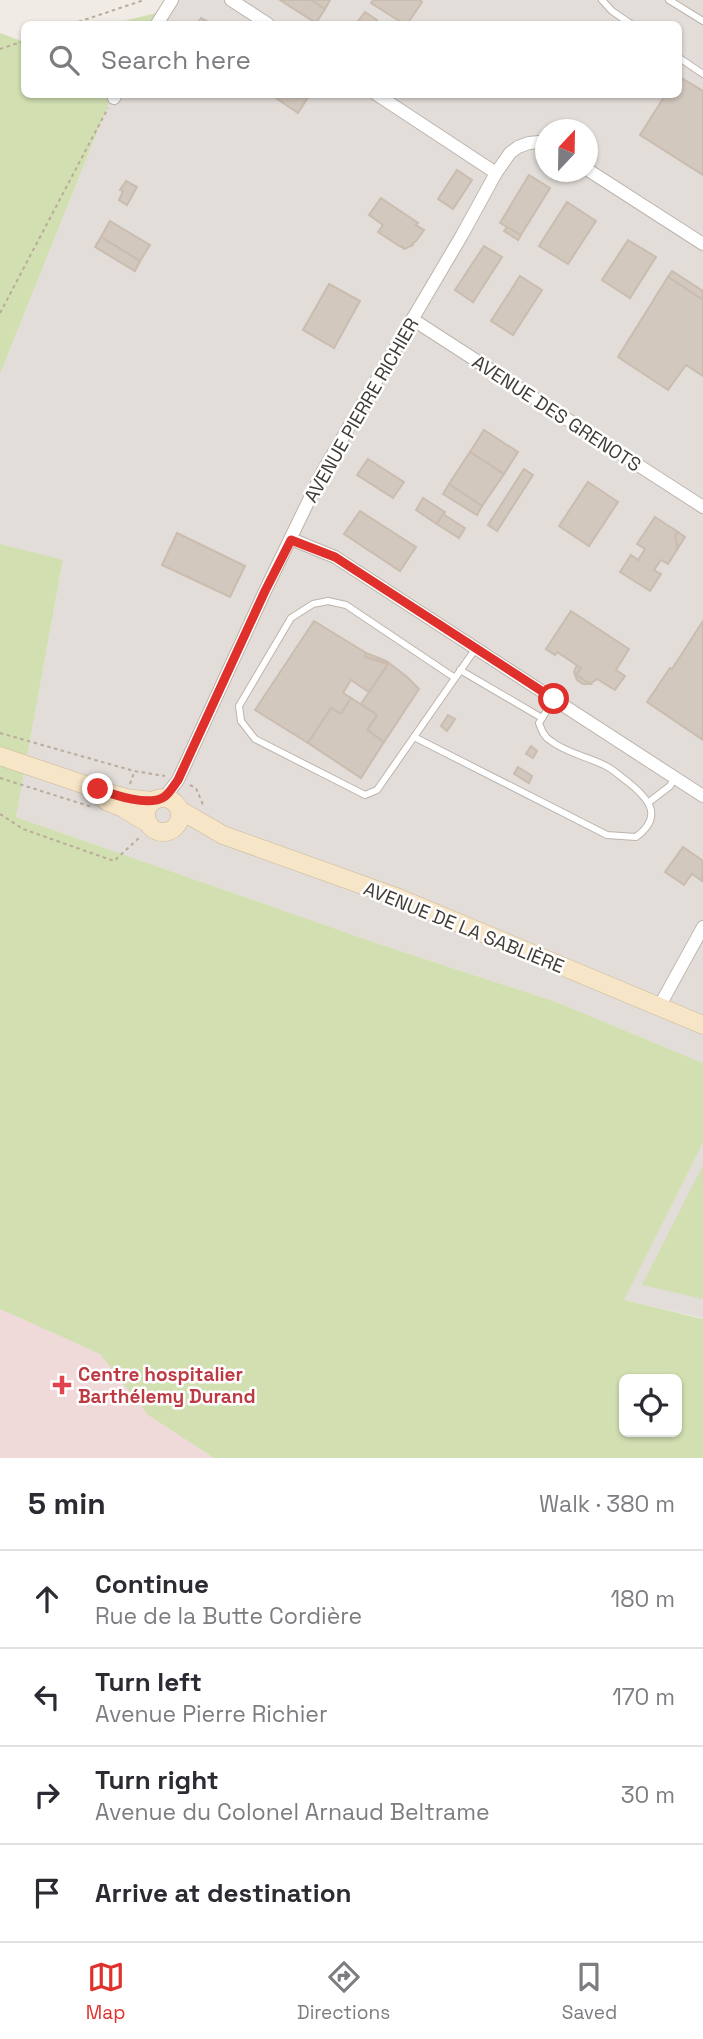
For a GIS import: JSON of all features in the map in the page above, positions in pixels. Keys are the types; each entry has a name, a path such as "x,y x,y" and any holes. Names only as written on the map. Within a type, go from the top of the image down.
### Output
{"main road":[{"path":"0,756 119,796 168,803"},
{"path":"0,766 110,802 144,828"},
{"path":"144,828 146,810 168,803"},
{"path":"168,803 179,822 174,829"},
{"name":"AVENUE DE LA SABLIÈRE","path":"168,803 223,835 399,898 703,1025"},
{"name":"AVENUE DE LA SABLIÈRE","path":"144,828 149,826 164,833 174,829 223,835"}],"street":[{"path":"159,21 172,0"},
{"path":"231,0 263,21"},
{"path":"382,98 496,173"},
{"name":"AVENUE PIERRE RICHIER","path":"168,803 323,471 496,173 510,153 529,142 535,142"},
{"path":"598,177 703,244"},
{"name":"AVENUE DES GRENOTS","path":"412,319 703,507"},
{"path":"291,540 335,557 703,796"},
{"path":"659,1007 703,928"}],"lane":[{"path":"602,0 627,21"},
{"path":"669,0 703,22"},
{"path":"682,60 703,74"},
{"path":"455,678 346,605 328,601 313,604 292,618 239,706 241,721 255,739 365,795 377,790 476,648"},
{"path":"460,670 542,718"},
{"path":"414,737 607,835 636,837 646,830 651,819 649,802 608,766 553,744 545,736 539,723 554,699"},
{"path":"649,802 670,786 675,777"}],"path":[{"path":"81,21 144,0"},
{"path":"0,49 21,42"},
{"path":"0,313 114,98"},
{"path":"0,733 134,771"},
{"path":"0,778 99,809"},
{"path":"0,814 23,829 114,861 144,828"}],"shaded area":[{"path":"167,0 703,0 703,1063 556,1002 376,943 16,817 63,561 0,544 0,374 111,98 682,98 682,21 154,21"},
{"path":"703,1143 703,1318 623,1300"},
{"name":"Centre hospitalier Barthélemy Durand","path":"0,1309 100,1354 148,1415 214,1458 0,1458"}],"green space":[{"path":"156,13 152,21 124,21"},
{"path":"0,33 21,41 21,98 111,98 0,374"},
{"path":"0,544 63,560 16,817 376,943 556,1002 703,1063 703,1143 624,1300 703,1319 703,1458 214,1458 148,1415 100,1354 0,1309"},
{"path":"703,1165 703,1299 642,1285"}],"building":[{"path":"280,0 311,0 325,9 317,21 313,21"},
{"path":"311,0 330,0 325,9"},
{"path":"373,0 422,2 409,21 399,21 371,3"},
{"path":"365,12 377,20 376,21 358,21"},
{"path":"682,78 703,91 703,175 640,135 663,98 682,98"},
{"path":"276,98 307,98 298,113"},
{"path":"457,170 472,180 453,209 438,199"},
{"path":"529,175 535,179 535,182 550,188 521,235 500,223"},
{"path":"126,181 137,187 127,205 119,200 123,191 120,190"},
{"path":"381,198 424,230 413,245 404,249 378,232 383,225 369,215"},
{"path":"567,202 596,221 568,264 539,246"},
{"path":"110,221 150,245 140,261 101,237"},
{"path":"507,227 521,235 518,240 504,231"},
{"path":"101,237 140,261 135,271 95,247"},
{"path":"628,240 656,257 630,298 602,280"},
{"path":"484,246 502,257 473,302 455,290"},
{"path":"672,271 703,291 703,300 668,277"},
{"path":"520,276 542,290 513,335 491,321"},
{"path":"668,277 703,300 703,376 686,365 668,390 618,357"},
{"path":"329,284 360,301 334,348 303,330"},
{"path":"484,430 518,452 504,474 470,452"},
{"path":"470,452 504,474 482,506 449,484"},
{"path":"368,459 404,482 393,498 357,475"},
{"path":"524,469 533,475 497,531 488,525"},
{"path":"588,482 618,502 589,546 559,526"},
{"path":"449,484 482,506 477,515 443,494"},
{"path":"423,498 445,512 437,524 416,510"},
{"path":"360,511 416,547 400,571 344,534"},
{"path":"443,514 465,528 459,538 437,524"},
{"path":"655,517 678,532 675,536 678,548 668,564 661,560 654,570 661,574 650,591 620,572 631,555 638,560 645,549 637,544"},
{"path":"678,532 685,537 678,548 675,536"},
{"path":"177,533 245,566 230,597 162,565"},
{"path":"571,611 629,649 616,670 625,676 615,690 597,679 590,684 576,675 581,668 557,652 555,655 546,649"},
{"path":"314,621 366,653 365,657 388,664 369,692 351,680 343,693 351,698 341,714 331,708 308,743 255,710"},
{"path":"703,621 703,740 647,702"},
{"path":"366,653 386,661 389,663 365,657"},
{"path":"389,663 419,689 384,742 367,730 377,715 361,704"},
{"path":"577,665 581,668 576,675 590,684 577,680 574,672"},
{"path":"351,698 377,715 367,730 384,742 361,778 308,743 331,708 341,714"},
{"path":"448,715 455,719 447,731 441,726"},
{"path":"531,746 537,751 533,758 526,754"},
{"path":"518,767 532,776 529,783 514,774"},
{"path":"683,847 703,861 702,881 692,874 684,885 665,872"}],"place":[{"name":"Centre hospitalier Barthélemy Durand","path":"62,1385"}],"route":[{"path":"98,789 126,798 152,801 164,798 178,780 291,540 335,557 554,699"}]}
